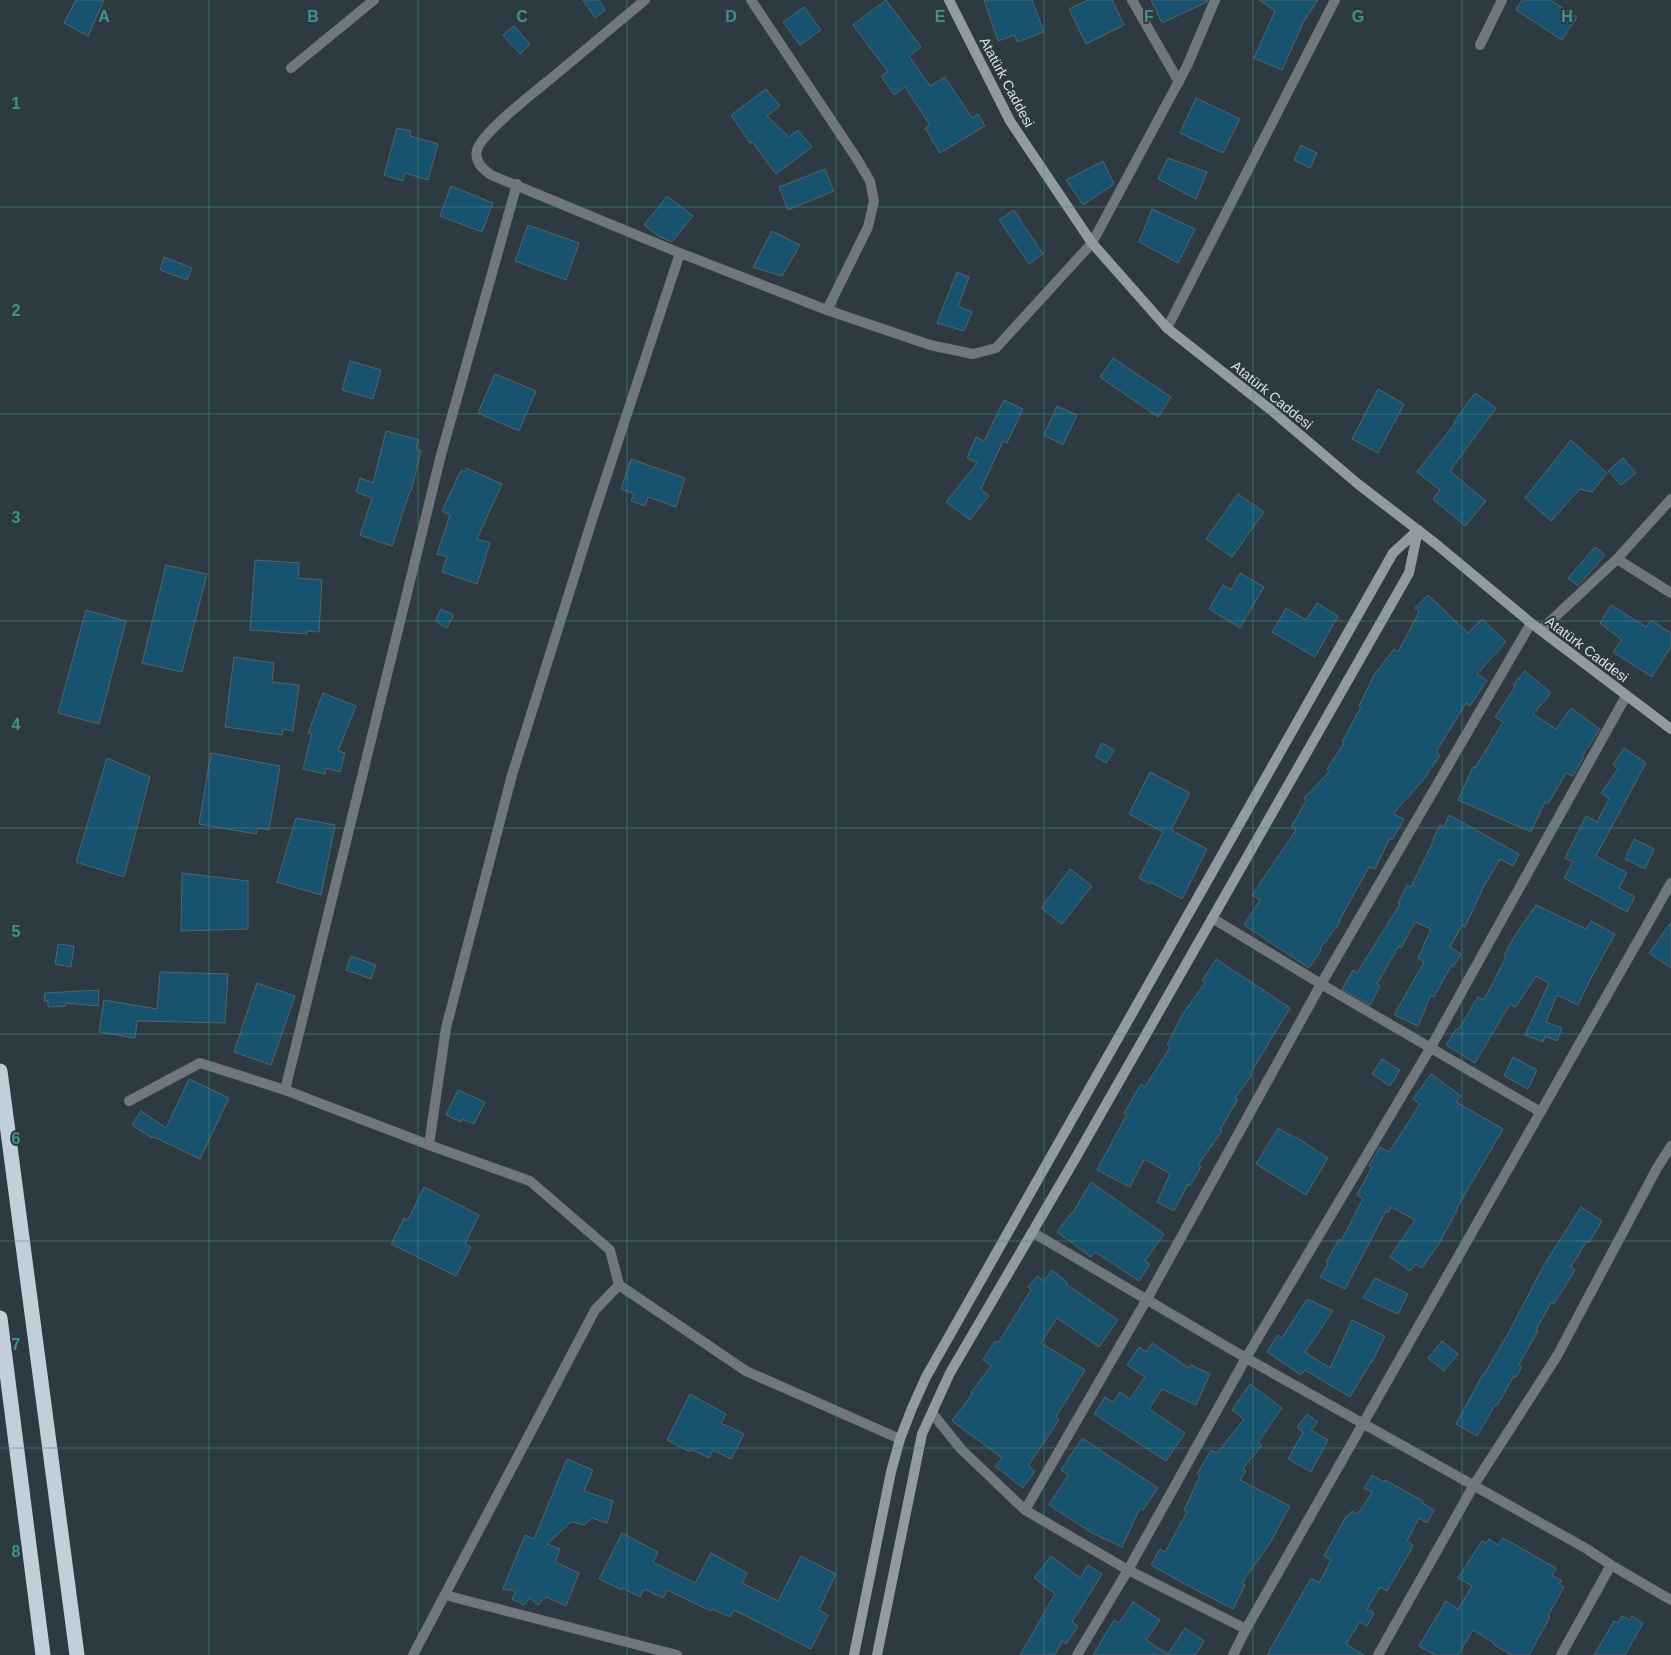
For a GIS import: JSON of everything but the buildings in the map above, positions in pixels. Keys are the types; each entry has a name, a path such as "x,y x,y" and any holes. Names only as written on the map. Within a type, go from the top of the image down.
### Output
{"highway":[{"path":"0,1071 77,1655"},
{"path":"0,1318 43,1655"}],"street":[{"path":"291,68 374,0"},
{"path":"645,0 507,115 484,138 477,150 476,158 482,168 491,174 680,253 827,310 930,345 973,354 996,348 1092,243 1179,82 1215,0"},
{"path":"751,0 870,181 874,201 868,227 827,310"},
{"name":"Atatürk Caddesi","path":"949,0 1010,121 1092,243 1166,328 1278,416 1358,484 1418,530 1531,623 1671,729"},
{"path":"1132,0 1179,82"},
{"path":"1166,328 1335,0"},
{"path":"1480,45 1502,0"},
{"path":"285,1090 441,456 517,184"},
{"path":"428,1146 446,1028 512,775 593,517 680,253"},
{"path":"1541,630 1617,559 1671,499"},
{"path":"877,1655 922,1434 950,1373 1075,1159 1409,573 1418,530"},
{"path":"854,1655 877,1536 900,1439 926,1377 1393,553 1418,530"},
{"path":"1617,559 1671,592"},
{"path":"1025,1510 1146,1299 1321,984 1531,623"},
{"path":"1077,1655 1128,1570 1246,1358 1431,1047 1626,696"},
{"path":"1232,1655 1364,1425 1539,1111 1671,883"},
{"path":"1212,918 1539,1111"},
{"path":"129,1101 200,1063 285,1090 428,1146 530,1181 610,1250 619,1285 746,1371 900,1439"},
{"path":"1378,1655 1474,1485 1557,1356 1657,1168 1671,1146"},
{"path":"1032,1232 1246,1358 1587,1548 1611,1565 1671,1600"},
{"path":"413,1655 595,1310 619,1285"},
{"path":"932,1413 961,1449 1025,1510 1128,1570 1246,1629"},
{"path":"1561,1655 1611,1565"},
{"path":"445,1595 677,1655"}]}
